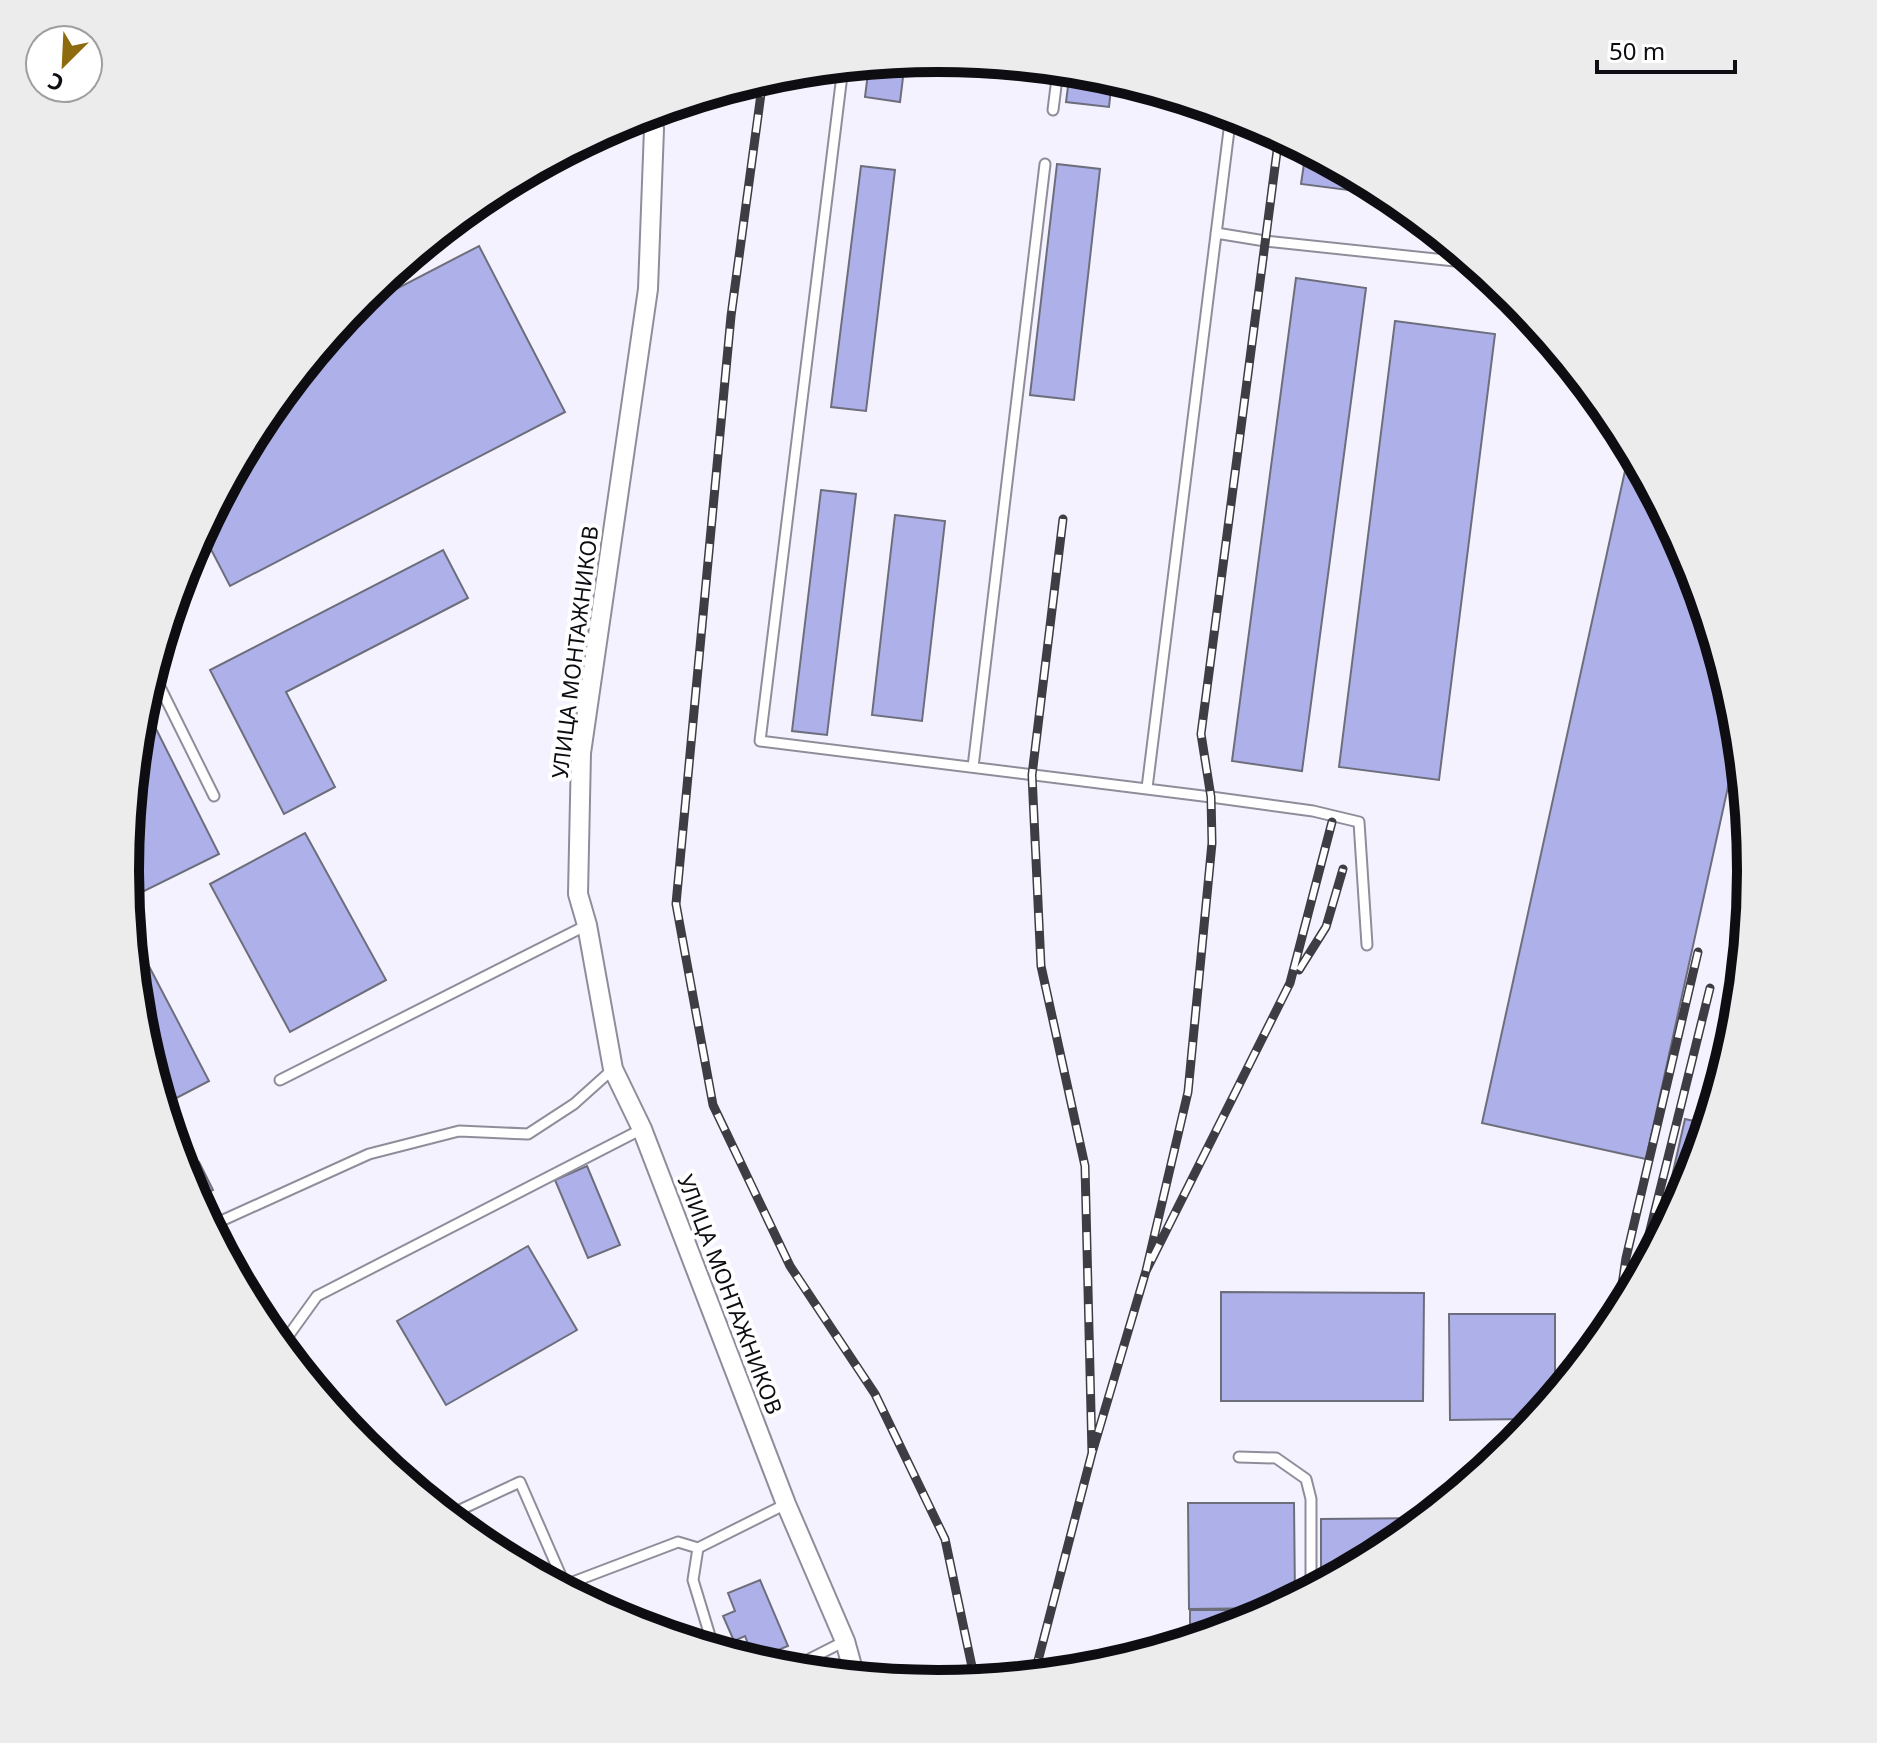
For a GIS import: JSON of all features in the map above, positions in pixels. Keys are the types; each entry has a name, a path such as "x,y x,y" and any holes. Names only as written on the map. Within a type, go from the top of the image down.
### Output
{"street":[{"name":"УЛИЦА МОНТАЖНИКОВ","path":"652,125 648,289 581,753 578,894 587,925 613,1069 642,1129 786,1504 845,1641 852,1666"}],"lane":[{"path":"842,78 760,741 1147,788 1313,811 1359,822 1367,945"},
{"path":"1053,110 1057,81"},
{"path":"1147,788 1229,127"},
{"path":"973,767 1045,164"},
{"path":"1216,233 1455,261"},
{"path":"161,688 214,796"},
{"path":"280,1080 587,925"},
{"path":"220,1222 369,1154 459,1131 528,1134 574,1104 613,1069"},
{"path":"288,1336 317,1296 642,1129"},
{"path":"1239,1457 1276,1458 1306,1479 1311,1499 1311,1579"},
{"path":"459,1511 520,1482 561,1576"},
{"path":"572,1582 678,1542 698,1548 786,1504"},
{"path":"698,1548 693,1580 711,1638"},
{"path":"808,1660 845,1641"}],"building":[{"path":"903,73 900,102 865,97 868,76"},
{"path":"1068,83 1111,91 1109,107 1066,102"},
{"path":"1304,161 1358,191 1301,184"},
{"path":"1057,164 1100,169 1074,400 1030,395"},
{"path":"861,166 895,170 866,411 831,407"},
{"path":"479,246 565,412 230,586 209,545 221,518 274,427 304,385 337,344 385,295"},
{"path":"1296,278 1366,288 1302,771 1232,761"},
{"path":"1395,321 1495,334 1439,780 1339,767"},
{"path":"1626,465 1656,518 1696,615 1723,716 1731,771 1646,1159 1482,1123"},
{"path":"821,490 856,494 827,735 792,731"},
{"path":"895,515 945,521 922,721 872,715"},
{"path":"443,550 468,598 286,692 335,787 284,814 210,670"},
{"path":"153,723 219,854 140,893 141,819"},
{"path":"305,833 386,980 290,1032 210,884"},
{"path":"144,957 209,1081 173,1100 154,1027"},
{"path":"1685,1119 1698,1122 1677,1177 1666,1201"},
{"path":"199,1162 213,1190 207,1193 195,1164"},
{"path":"587,1166 620,1245 588,1258 555,1180"},
{"path":"528,1246 577,1330 446,1405 397,1321"},
{"path":"1221,1292 1424,1293 1423,1401 1221,1401"},
{"path":"1449,1314 1555,1314 1555,1380 1521,1419 1450,1420"},
{"path":"1188,1503 1294,1503 1295,1587 1248,1608 1189,1609"},
{"path":"1408,1518 1321,1573 1321,1519"},
{"path":"760,1580 788,1646 771,1653 750,1648 745,1636 734,1641 723,1616 735,1611 728,1593"},
{"path":"1190,1610 1244,1610 1195,1629 1190,1630"}],"railway":[{"path":"761,92 731,316 676,904 713,1105 790,1266 875,1394 945,1539 973,1670"},
{"path":"1146,1271 1188,1092 1212,843 1211,797 1201,734 1277,148"},
{"path":"1063,519 1032,775 1041,966 1085,1166 1092,1453"},
{"path":"1037,1665 1092,1453 1146,1271 1290,983 1332,822"},
{"path":"1299,970 1326,927 1343,869"},
{"path":"1622,1286 1698,952"},
{"path":"1647,1241 1710,988"}]}
